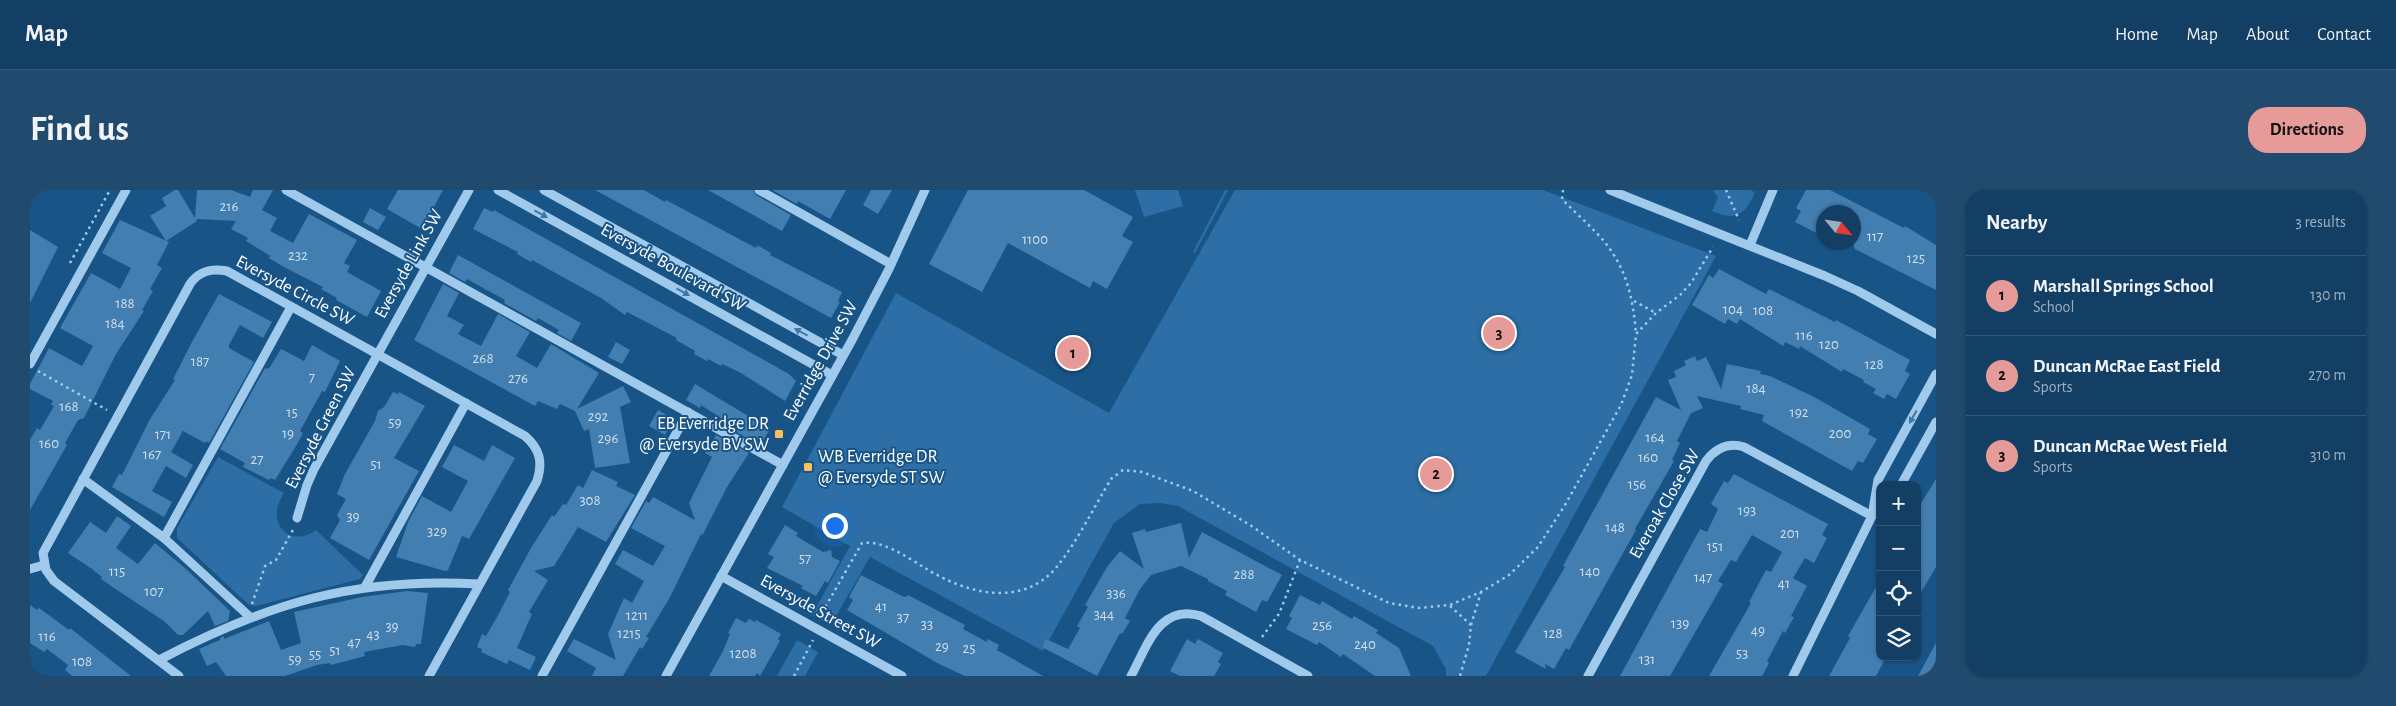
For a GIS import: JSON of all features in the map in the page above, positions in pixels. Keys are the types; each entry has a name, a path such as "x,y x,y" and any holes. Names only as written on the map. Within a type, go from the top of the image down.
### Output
{"street":[{"path":"30,366 126,190"},
{"path":"286,190 783,465"},
{"name":"Eversyde Link SW","path":"378,354 469,190"},
{"name":"Eversyde Boulevard SW","path":"498,190 832,375"},
{"name":"Eversyde Boulevard SW","path":"544,190 843,355"},
{"path":"759,190 891,264"},
{"name":"Everridge Drive SW","path":"666,676 843,355 891,264 925,190"},
{"path":"1610,190 1858,291 1936,334"},
{"path":"1750,246 1773,190"},
{"name":"Eversyde Circle SW","path":"44,565 45,547 190,284 199,274 211,270 227,271 525,436 538,451 541,461 537,481 429,676"},
{"path":"164,538 291,306"},
{"name":"Eversyde Green SW","path":"297,518 306,486 378,354"},
{"path":"1793,676 1872,516 1878,480 1936,374"},
{"path":"365,587 466,403"},
{"path":"542,676 688,412"},
{"path":"1903,481 1936,422"},
{"name":"Everoak Close SW","path":"1588,676 1706,461 1714,450 1729,445 1744,447 1872,516"},
{"path":"83,479 164,538 250,618"},
{"path":"1872,516 1876,512"},
{"path":"30,569 44,565 54,581 179,676"},
{"name":"Eversyde Street SW","path":"721,576 902,676"},
{"path":"159,660 250,618 309,598 365,587 422,583 480,584"},
{"path":"1131,676 1157,629 1172,615 1182,613 1201,616 1308,676"}],"path":[{"path":"68,267 110,190"},
{"path":"794,676 811,645 820,617 862,543 880,544 960,585 988,593 1006,594 1022,591 1050,574 1063,558 1111,478 1123,470 1142,472 1193,491 1250,525 1300,560 1389,603 1419,608 1450,605 1481,592 1509,575 1526,561 1538,547 1565,505 1621,405 1632,375 1636,334 1634,301 1622,268 1604,241 1562,199 1563,190"},
{"path":"1726,190 1739,220"},
{"path":"1636,334 1656,313 1680,295 1691,283 1713,247"},
{"path":"1634,301 1656,313"},
{"path":"30,366 118,416"},
{"path":"250,618 254,595 265,566 276,560 278,553 290,537 297,518"},
{"path":"1257,647 1279,614 1300,560"},
{"path":"1460,676 1469,646 1471,625 1481,592"},
{"path":"1450,605 1471,625"}],"shaded area":[{"path":"1135,190 1178,190 1183,206 1144,217"},
{"path":"1225,190 1228,190 1195,253 1193,252"},
{"path":"1235,190 1543,190 1716,256 1486,676 1446,676 1446,669 1433,646 1178,506 1160,503 1140,504 1114,523 1043,651 870,557 831,625 812,615 850,546 782,507 896,293 1109,413"},
{"path":"1713,190 1751,190 1755,193 1743,211 1733,216 1727,216 1712,211 1718,198"},
{"path":"218,457 284,493 278,504 277,515 283,530 290,535 298,537 316,530 363,575 360,579 256,606 249,605 177,538 177,528"},
{"path":"797,640 818,652 805,676 777,676"}],"building":[{"path":"178,190 195,218 197,190 231,190 250,197 253,190 273,190 262,210 277,218 270,231 293,243 309,214 357,240 344,263 350,266 347,272 381,291 367,317 336,300 337,298 321,289 323,287 269,258 270,256 246,241 248,238 231,229 236,221 196,219 197,221 166,241 150,216 166,206 162,198"},
{"path":"398,190 443,190 422,229 387,209"},
{"path":"595,190 644,190 665,202 666,200 756,248 757,245 771,253 770,255 842,292 838,301 840,302 831,318"},
{"path":"708,190 753,190 756,195 791,215 782,231"},
{"path":"772,190 846,190 830,219 798,201 797,204"},
{"path":"871,190 892,190 878,214 863,205"},
{"path":"968,190 1084,190 1133,217 1122,236 1133,242 1107,289 1093,281 1090,288 1008,243 982,292 929,264"},
{"path":"1806,190 1830,190 1859,205 1816,205 1816,233 1795,222 1801,211 1796,208"},
{"path":"1861,206 1904,228 1905,226 1936,245 1936,290 1857,250 1861,250"},
{"path":"370,208 386,217 378,230 363,222"},
{"path":"484,208 493,212 494,210 789,374 796,381 785,401 741,373 708,359 707,361 694,354 695,351 676,340 677,338 627,312 625,315 601,298 532,260 531,262 517,254 518,252 473,229"},
{"path":"120,220 169,242 157,265 162,268 150,289 153,291 142,310 144,311 116,354 84,418 78,420 65,443 67,445 30,510 30,440 37,428 40,430 54,406 51,405 53,401 30,389 30,384 49,348 82,366 93,346 60,328 91,273 120,289 131,268 102,253"},
{"path":"30,230 58,247 30,303"},
{"path":"458,255 581,323 571,341 557,333 559,330 538,318 536,321 504,303 505,300 467,279 465,282 449,273"},
{"path":"1719,269 1766,294 1769,289 1835,322 1836,320 1910,360 1905,371 1910,374 1896,399 1887,394 1884,399 1873,393 1876,389 1863,382 1864,380 1843,369 1842,372 1800,346 1799,349 1785,342 1783,346 1740,319 1737,324 1728,319 1725,324 1692,305 1709,275 1713,278"},
{"path":"443,284 459,293 447,316 464,325 458,334 481,346 498,314 530,332 516,356 537,368 551,344 599,373 577,409 623,386 631,402 620,407 630,463 595,468 589,429 584,431 575,411 560,404 557,409 538,401 535,406 414,340"},
{"path":"219,294 272,322 263,338 240,325 229,348 254,362 209,443 206,441 205,443 183,431 171,452 193,465 186,478 166,466 152,491 172,502 164,517 112,487 119,474 122,475 150,419 175,380 173,379"},
{"path":"616,342 630,350 622,364 608,357"},
{"path":"312,345 340,361 325,392 322,391 300,431 303,433 296,446 275,480 271,478 269,480 243,467 245,463 220,449 265,368 270,367 281,349 304,361"},
{"path":"1695,356 1697,361 1706,357 1721,389 1727,364 1761,371 1760,374 1770,376 1816,398 1870,429 1868,434 1877,439 1863,463 1858,461 1852,471 1762,421 1764,415 1740,409 1741,406 1697,396 1703,408 1691,413 1677,441 1680,443 1672,460 1674,461 1636,530 1569,650 1566,648 1554,669 1545,664 1546,669 1515,652 1565,567 1563,566 1656,397 1681,410 1668,380 1676,377 1674,371 1686,365 1684,361"},
{"path":"695,384 770,429 762,442 757,440 756,443 722,424 724,420 701,405 700,408 686,400"},
{"path":"393,392 398,394 399,392 425,406 394,458 419,471 369,560 330,538 340,520 337,515 346,499 337,494 345,474 375,421 378,411 384,407"},
{"path":"658,410 674,419 665,435 649,426"},
{"path":"716,435 749,453 727,487 702,536 701,534 669,599 646,637 649,638 642,649 640,647 623,676 592,676 596,668 567,651 574,639 616,660 608,634 624,598 632,603 644,581 615,564 623,550 653,566 665,546 631,528 646,501 649,503 653,497 695,520 689,503 712,457 705,453"},
{"path":"454,445 484,461 492,445 515,458 469,539 462,536 448,570 445,571 396,557 408,522 422,496 451,512 468,481 442,467"},
{"path":"592,470 618,482 616,486 635,495 606,542 578,527 554,566 534,571 548,580 529,612 532,614 517,648 536,657 530,670 509,660 507,664 481,652 482,649 477,647 482,634 486,636 497,617 510,592 508,590 531,548 552,515 554,517 563,504 566,505 578,485 583,488"},
{"path":"1734,474 1828,524 1822,535 1827,538 1814,563 1805,558 1793,578 1807,586 1791,616 1794,617 1785,633 1783,631 1767,661 1769,663 1762,676 1709,676 1751,603 1749,602 1766,570 1771,572 1782,552 1752,535 1736,562 1731,560 1718,581 1723,584 1670,676 1620,676 1700,529 1707,532 1718,509 1711,504 1724,481 1728,483"},
{"path":"1936,479 1936,567 1921,592 1921,526 1921,503"},
{"path":"117,516 131,526 116,548 138,564 155,543 186,569 230,611 228,621 215,626 208,611 183,635 178,635 164,621 101,579 102,577 92,569 68,553 90,522 106,533"},
{"path":"1181,523 1189,558 1202,532 1282,575 1267,602 1262,600 1256,612 1225,595 1227,591 1208,581 1208,579 1181,566 1151,575 1140,589 1125,618 1130,621 1122,634 1120,633 1097,676 1042,647 1046,639 1068,649 1080,628 1077,626 1088,607 1085,605 1107,567 1120,551 1144,569 1132,533 1145,529 1146,532"},
{"path":"785,525 798,533 796,536 823,552 831,550 832,557 840,561 828,583 825,581 816,596 801,588 803,586 767,568 774,557 768,554"},
{"path":"861,575 902,596 906,597 908,595 965,625 963,629 987,642 988,639 999,645 997,650 1043,676 965,676 939,664 847,610 853,600 849,597"},
{"path":"1876,587 1876,661 1884,661 1876,676 1829,676 1850,638 1848,636"},
{"path":"407,591 428,593 421,644 416,644 415,647 403,645 364,652 365,656 331,665 330,663 317,665 285,676 226,676 216,662 207,666 199,649 220,640 224,636 224,639 269,621 281,650 301,643 294,612 362,597"},
{"path":"1300,595 1320,605 1322,601 1352,619 1354,616 1378,630 1376,633 1399,648 1411,676 1375,676 1343,654 1341,657 1319,642 1317,645 1286,629 1292,618 1289,616"},
{"path":"30,605 37,610 39,608 69,630 70,628 131,676 72,676 65,670 68,665 47,649 44,652 30,643"},
{"path":"736,618 746,623 749,619 755,622 756,620 781,634 778,639 780,641 760,676 757,673 755,676 709,676 723,651 730,634 728,633"},
{"path":"1187,639 1195,644 1198,639 1223,653 1218,662 1221,664 1214,676 1180,676 1170,671"},
{"path":"1936,643 1936,676 1918,676"}],"place":[{"name":"Duncan McRae West Field","path":"1499,333"},
{"name":"Marshall Springs School","path":"1073,353"},
{"name":"EB Everridge DR @ Eversyde BV SW","path":"779,434"},
{"name":"WB Everridge DR @ Eversyde ST SW","path":"808,467"},
{"name":"Duncan McRae East Field","path":"1436,474"}]}
